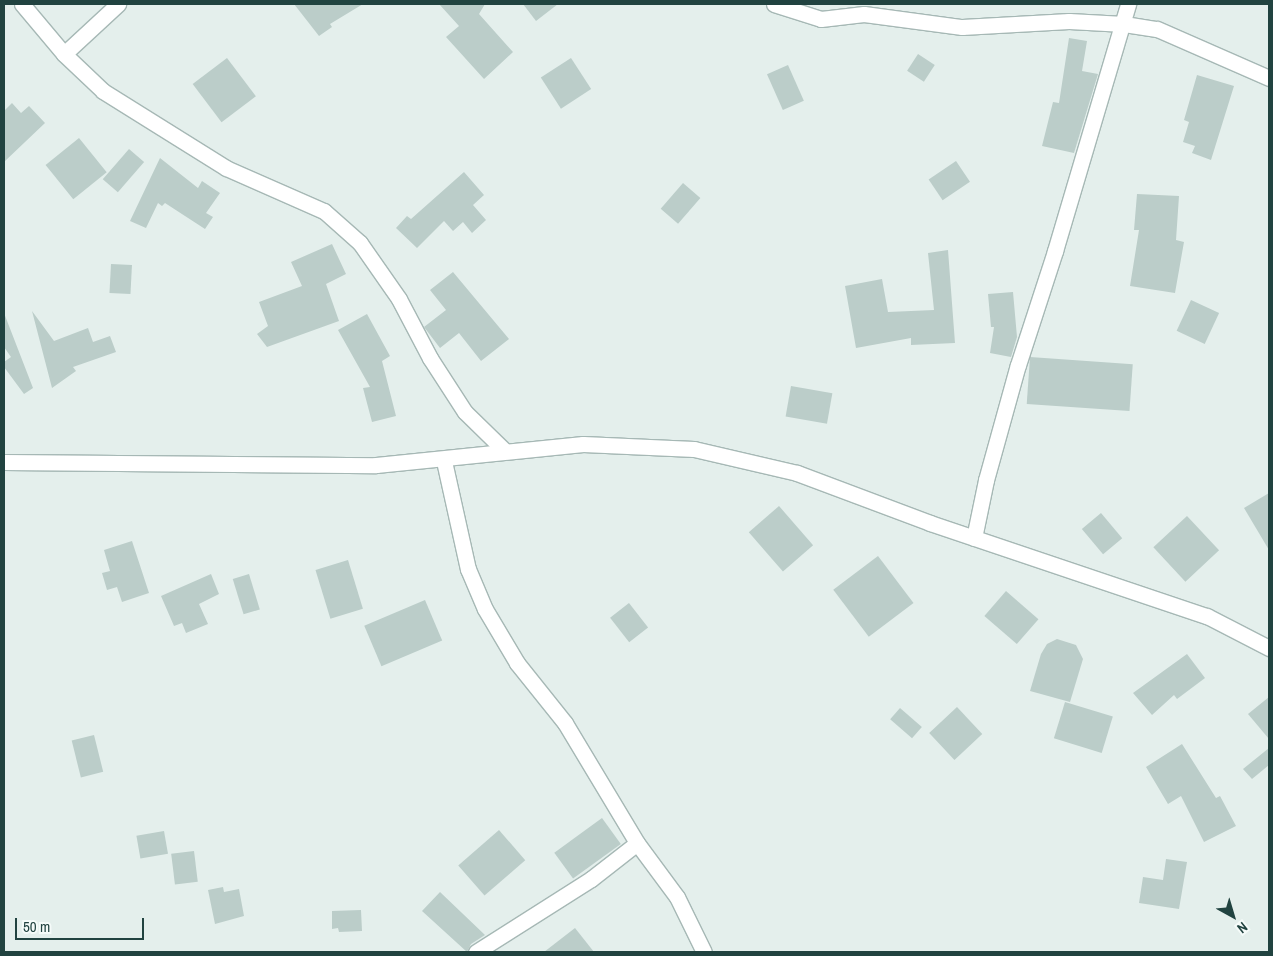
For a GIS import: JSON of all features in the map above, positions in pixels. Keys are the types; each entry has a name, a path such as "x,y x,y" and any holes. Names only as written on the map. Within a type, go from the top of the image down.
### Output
{"street":[{"path":"22,4 64,54 103,92 174,138 226,168 324,211 360,243 399,299 430,358 465,412 505,452"},
{"path":"64,54 118,4"},
{"path":"774,4 821,19 864,14 962,27 1069,21 1124,24 1157,29 1269,78"},
{"path":"974,538 986,480 1018,365 1124,24 1128,4"},
{"path":"4,462 376,465 444,461 505,452 583,444 694,449 797,473 974,538 1207,616 1269,648"},
{"path":"444,461 468,569 485,609 517,663 565,723 637,843 677,897 704,952"},
{"path":"476,952 591,878 637,843"}],"building":[{"path":"294,4 363,4 330,24 332,27 319,36"},
{"path":"439,4 485,4 479,14 513,52 484,79 446,37 459,26"},
{"path":"523,4 558,4 536,21"},
{"path":"1069,38 1087,41 1082,71 1098,74 1074,153 1042,146 1053,102 1059,103"},
{"path":"918,54 935,65 924,82 907,71"},
{"path":"227,58 256,96 222,122 193,84"},
{"path":"571,58 591,89 561,109 541,78"},
{"path":"788,65 804,101 783,110 767,74"},
{"path":"1197,75 1234,86 1211,160 1192,153 1195,146 1183,142 1189,122 1184,120"},
{"path":"12,103 21,113 29,106 45,123 4,162 4,111"},
{"path":"79,138 107,172 73,199 46,165"},
{"path":"129,149 144,162 118,192 103,179"},
{"path":"160,158 198,188 202,181 220,193 206,213 213,217 205,229 165,203 162,206 158,203 146,228 130,221"},
{"path":"956,161 970,182 943,200 929,179"},
{"path":"464,172 484,195 473,205 486,220 472,233 463,222 453,231 444,221 417,248 396,228 407,216 411,219"},
{"path":"683,183 700,198 678,224 661,209"},
{"path":"1137,194 1179,196 1176,240 1184,242 1175,293 1130,286 1139,230 1134,230"},
{"path":"332,244 346,274 326,284 339,321 267,347 257,334 268,326 259,302 302,286 291,262"},
{"path":"948,250 955,343 911,345 911,338 856,348 845,286 882,279 888,312 934,310 928,253"},
{"path":"111,264 132,265 130,294 109,293"},
{"path":"453,272 509,339 481,361 459,333 440,348 424,327 446,310 430,290"},
{"path":"1013,292 1017,337 1011,357 990,353 994,327 991,327 988,294"},
{"path":"1191,300 1219,313 1205,344 1177,331"},
{"path":"32,311 54,341 88,328 93,342 110,336 116,352 73,367 76,371 52,388"},
{"path":"4,313 33,388 24,394 4,367 4,362 11,357 4,347"},
{"path":"367,314 390,356 382,361 396,416 372,422 363,388 370,387 338,330"},
{"path":"1030,357 1133,364 1129,411 1027,404"},
{"path":"791,386 832,393 827,424 786,417"},
{"path":"1269,493 1269,550 1244,508"},
{"path":"779,506 813,545 783,571 749,532"},
{"path":"1101,513 1122,538 1103,554 1082,529"},
{"path":"1187,516 1219,550 1185,582 1153,547"},
{"path":"132,541 149,593 122,602 117,587 107,590 102,573 110,571 104,550"},
{"path":"878,556 914,603 869,637 833,590"},
{"path":"348,560 363,609 330,619 315,570"},
{"path":"211,574 219,594 199,604 208,624 186,633 182,623 174,626 161,596"},
{"path":"249,574 260,609 244,614 233,579"},
{"path":"1006,591 1038,619 1017,644 984,616"},
{"path":"425,600 442,641 381,666 364,626"},
{"path":"629,603 648,627 629,642 610,618"},
{"path":"1057,639 1076,645 1083,659 1070,702 1030,691 1041,654 1047,644"},
{"path":"1187,654 1205,678 1177,699 1174,695 1152,715 1133,693"},
{"path":"1269,697 1269,739 1248,714"},
{"path":"1065,702 1113,717 1102,753 1054,738"},
{"path":"957,707 982,734 954,760 929,733"},
{"path":"900,708 922,727 912,738 890,719"},
{"path":"94,735 103,772 81,777 72,741"},
{"path":"1182,744 1216,798 1220,796 1236,826 1204,842 1181,796 1168,804 1146,767"},
{"path":"1269,748 1269,765 1252,779 1243,769"},
{"path":"602,818 621,844 573,879 554,853"},
{"path":"499,830 525,860 484,896 458,865"},
{"path":"164,831 168,854 140,859 136,836"},
{"path":"194,851 198,882 175,885 171,854"},
{"path":"1166,859 1187,862 1179,909 1139,903 1143,877 1163,880"},
{"path":"223,887 224,892 239,889 244,916 215,924 208,890"},
{"path":"440,892 485,935 471,944 467,952 422,911"},
{"path":"361,910 362,931 339,932 338,928 332,929 332,911"},
{"path":"575,928 594,952 544,952"}]}
